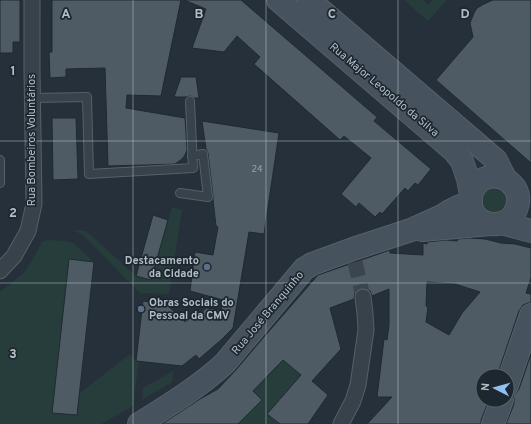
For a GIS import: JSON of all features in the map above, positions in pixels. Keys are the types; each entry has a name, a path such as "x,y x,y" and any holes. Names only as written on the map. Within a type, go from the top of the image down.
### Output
{"street":[{"name":"Rua Bombeiros Voluntários","path":"0,271 14,256 28,231 34,204 32,0"},
{"name":"Rua Major Leopoldo da Silva","path":"278,0 454,151 462,162 468,179 473,210 477,216 483,221 531,231"},
{"name":"Rua Major Leopoldo da Silva","path":"309,0 496,160 516,183 531,207"},
{"path":"471,198 474,188 485,178 492,176 499,177 516,183"},
{"name":"Rua Major Leopoldo da Silva","path":"496,224 506,221 511,217 518,206 516,183"},
{"name":"Rua José Branquinho","path":"139,424 208,379 225,363 304,269 312,264 354,255 442,216 471,198"},
{"name":"Rua José Branquinho","path":"411,230 496,224"},
{"path":"341,424 353,401 358,385 366,330 363,297"},
{"path":"513,368 531,315"},
{"path":"493,424 499,408"}],"lane":[{"path":"32,98 87,97 89,174 193,168 190,101"},
{"path":"180,193 208,197 203,154 192,156"},
{"path":"0,160 0,183"}],"green space":[{"path":"404,0 423,0 428,5 433,0 447,0 428,21"},
{"path":"487,187 505,190 509,205 498,216 483,212 479,198"},
{"path":"172,207 182,210 169,294 140,293 83,235 73,230 86,231 136,276 151,280"},
{"path":"47,240 73,243 94,262 80,393 130,354 136,361 139,361 133,406 101,424 0,424 0,292 24,273 42,242"},
{"path":"283,360 301,375 267,414 280,424 229,424 210,393 218,388 233,403 230,407 243,419 261,400 253,392"},
{"path":"173,371 172,382 142,400 143,388"}],"building":[{"path":"0,0 20,0 20,42 13,42 13,53 0,53"},
{"path":"52,0 181,0 161,96 127,95 126,108 185,118 187,150 182,159 175,164 108,166 105,68 66,69 66,77 50,78 49,52 52,52"},
{"path":"184,0 241,0 377,117 374,121 431,169 418,185 415,183 408,191 405,188 382,214 380,212 375,217 359,203 356,207 341,194 371,158 344,136 340,140 254,64 260,57 237,36 224,52 192,48 206,9"},
{"path":"493,0 531,0 531,163 436,80 473,37 470,23 477,8"},
{"path":"181,77 196,77 199,98 190,96 174,97"},
{"path":"52,118 76,118 78,179 53,180"},
{"path":"202,121 279,133 264,234 249,232 233,328 221,340 199,359 196,355 182,366 136,361 143,301 166,304 185,322 185,318 196,319 206,308 221,310 223,300 190,291 195,252 213,255 218,227 216,226 208,153 206,149"},
{"path":"153,215 168,220 151,280 136,276"},
{"path":"469,238 485,239 531,248 531,278 526,293 531,294 531,303 523,305 519,311 500,368 475,368 475,408 486,408 481,424 367,424 392,397 377,397 384,339 387,340 389,325 389,289 372,296 370,291 362,288 355,293 354,299 330,308 341,349 312,381 328,395 308,424 280,424 267,414 301,375 283,360 253,391 262,400 238,424 162,424 218,389 318,275 390,250 390,253 423,255 423,243 427,244 427,242 446,240 457,241 458,239","holes":["427,282 455,284 480,292 462,313 449,335 426,322 428,307 426,306"]},
{"path":"69,259 94,262 77,415 52,413"},
{"path":"531,354 531,424 506,424 512,408 515,408 515,394 519,389"}],"tunnel":[{"path":"355,262 363,297"}],"place":[{"name":"Destacamento da Cidade","path":"207,267"},
{"name":"Obras Sociais do Pessoal da CMV","path":"141,309"}]}
